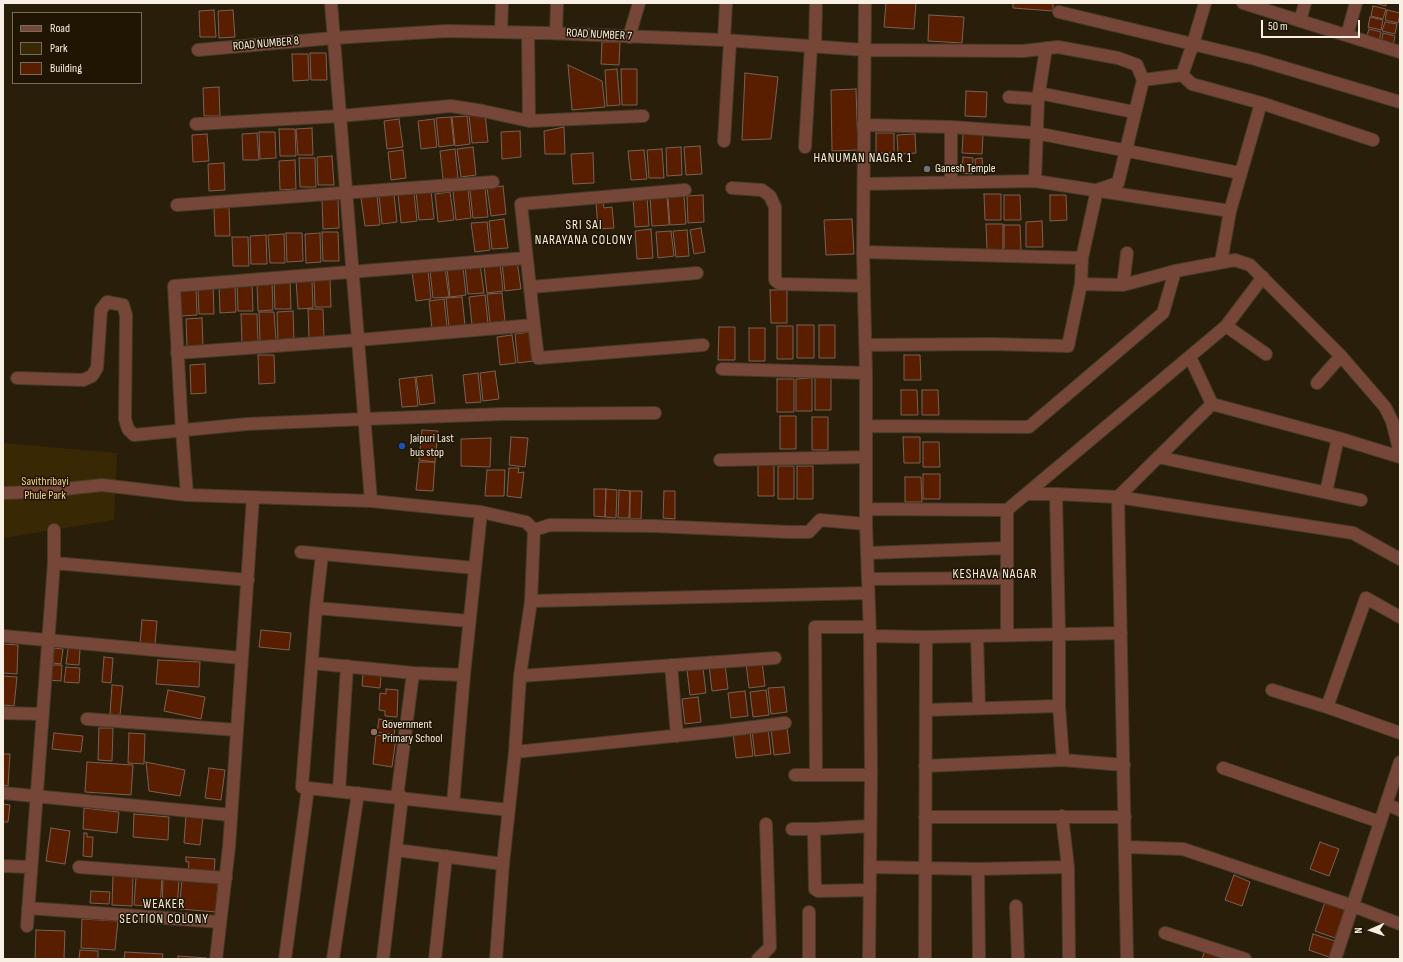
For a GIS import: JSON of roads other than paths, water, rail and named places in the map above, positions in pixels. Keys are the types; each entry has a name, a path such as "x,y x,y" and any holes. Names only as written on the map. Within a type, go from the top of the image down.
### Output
{"street":[{"path":"331,3 371,501"},
{"path":"501,32 502,3"},
{"path":"556,33 558,3"},
{"path":"629,37 638,3"},
{"path":"724,141 727,41 726,3"},
{"path":"805,147 816,3"},
{"path":"865,3 863,252 866,345 866,553 868,578 871,775 869,959"},
{"path":"1182,75 1205,3"},
{"path":"1243,3 1258,5 1300,21 1399,48"},
{"path":"1300,21 1305,3"},
{"path":"1347,35 1356,3"},
{"path":"1059,12 1255,59 1400,102"},
{"name":"ROAD NUMBER 7","path":"333,38 447,31 528,32 727,41 865,50 1023,51 1058,48 1118,58 1137,65 1143,80"},
{"path":"528,32 529,120"},
{"name":"ROAD NUMBER 8","path":"198,50 333,38"},
{"path":"1035,181 1036,133 1039,96 1046,48"},
{"path":"1097,190 1118,183 1143,80 1182,75 1192,84 1261,103 1373,140"},
{"path":"1009,97 1039,96 1134,112"},
{"path":"1221,262 1230,211 1261,103"},
{"path":"196,124 340,116 451,106 529,120 644,116"},
{"path":"863,125 951,127 1036,133 1240,173"},
{"path":"951,127 951,182"},
{"path":"864,184 1035,181 1230,211"},
{"path":"177,205 494,182"},
{"path":"732,188 762,190 770,196 775,207 775,280 780,284 864,286"},
{"path":"685,190 521,204 526,258 531,287 538,358 703,345"},
{"path":"866,345 992,344 1068,346 1081,284 1082,258 1097,190"},
{"path":"863,252 1082,258"},
{"path":"1123,285 1127,254"},
{"path":"187,495 174,286 526,258"},
{"path":"1081,284 1123,285 1175,271 1221,262 1235,260 1250,264 1341,356 1385,407 1392,420 1400,453"},
{"path":"866,426 1029,427 1163,313 1175,271"},
{"path":"531,287 697,273"},
{"path":"866,509 1007,510 1226,326 1263,277"},
{"path":"16,378 83,380 92,376 97,368 101,310 107,302 123,305 126,315 126,419 128,429 134,435 247,424 365,419 503,414 655,413"},
{"path":"177,353 534,325"},
{"path":"1226,326 1266,354"},
{"path":"1317,383 1341,356"},
{"path":"1190,357 1212,404 1338,438 1400,457"},
{"path":"722,369 866,373"},
{"path":"1127,959 1118,497 1212,404"},
{"path":"1326,492 1338,438"},
{"path":"720,460 866,457"},
{"path":"1158,457 1361,500"},
{"path":"3,493 38,492 102,485 187,495 371,501 481,512 526,522 534,530 531,601 520,676 515,752 503,864 496,959"},
{"path":"1027,494 1118,497 1353,533 1400,559"},
{"path":"1056,494 1059,706 1063,760"},
{"path":"216,959 226,878 238,730 241,658 253,497"},
{"path":"1007,510 1007,635"},
{"path":"453,804 469,621 481,512"},
{"path":"534,530 550,525 654,526 809,532 820,520 866,524"},
{"path":"27,926 30,867 37,796 41,714 54,563 54,530"},
{"path":"866,553 1007,548"},
{"path":"301,552 475,568"},
{"path":"322,554 316,608 302,787 509,810"},
{"path":"54,563 248,580"},
{"path":"868,578 1007,578"},
{"path":"531,601 868,594"},
{"path":"1327,707 1366,598 1400,617"},
{"path":"316,608 469,621"},
{"path":"816,774 815,627 926,637 1121,633"},
{"path":"3,636 241,658"},
{"path":"977,636 979,708"},
{"path":"925,959 926,637"},
{"path":"520,676 775,658"},
{"path":"312,663 413,673 464,675"},
{"path":"671,665 677,736"},
{"path":"339,791 347,666"},
{"path":"383,959 396,850 399,797 413,673"},
{"path":"1272,690 1327,707 1400,733"},
{"path":"926,710 1059,706"},
{"path":"3,712 41,714"},
{"path":"88,719 238,730"},
{"path":"515,752 677,736 785,723"},
{"path":"925,766 1063,760 1124,765"},
{"path":"1336,959 1400,762"},
{"path":"1223,768 1380,822"},
{"path":"795,775 871,775"},
{"path":"285,959 308,788"},
{"path":"3,793 231,815"},
{"path":"333,959 358,793"},
{"path":"1386,804 1400,810"},
{"path":"925,816 1125,817"},
{"path":"1062,816 1068,867 1069,959"},
{"path":"758,959 769,953 766,824"},
{"path":"792,829 870,826"},
{"path":"816,828 814,834 815,889 818,891 870,890"},
{"path":"1125,847 1182,849 1353,906 1400,924"},
{"path":"396,850 503,864"},
{"path":"435,959 446,856"},
{"path":"3,866 30,867"},
{"path":"79,867 226,878"},
{"path":"870,867 978,869 1068,867"},
{"path":"978,869 979,959"},
{"path":"1016,906 1018,959"},
{"path":"28,908 220,922"},
{"path":"809,959 810,912"},
{"path":"1165,933 1245,959"}],"place":[{"name":"Ganesh Temple","path":"927,169"},
{"name":"Jaipuri Last bus stop","path":"402,446"},
{"name":"Government Primary School","path":"374,732"}],"district":[{"name":"HANUMAN NAGAR 1","path":"863,159"},
{"name":"SRI SAI NARAYANA COLONY","path":"584,234"},
{"name":"KESHAVA NAGAR","path":"995,575"},
{"name":"WEAKER SECTION COLONY","path":"164,912"}],"park label":[{"name":"Savithribayi Phule Park","path":"45,489"}]}
